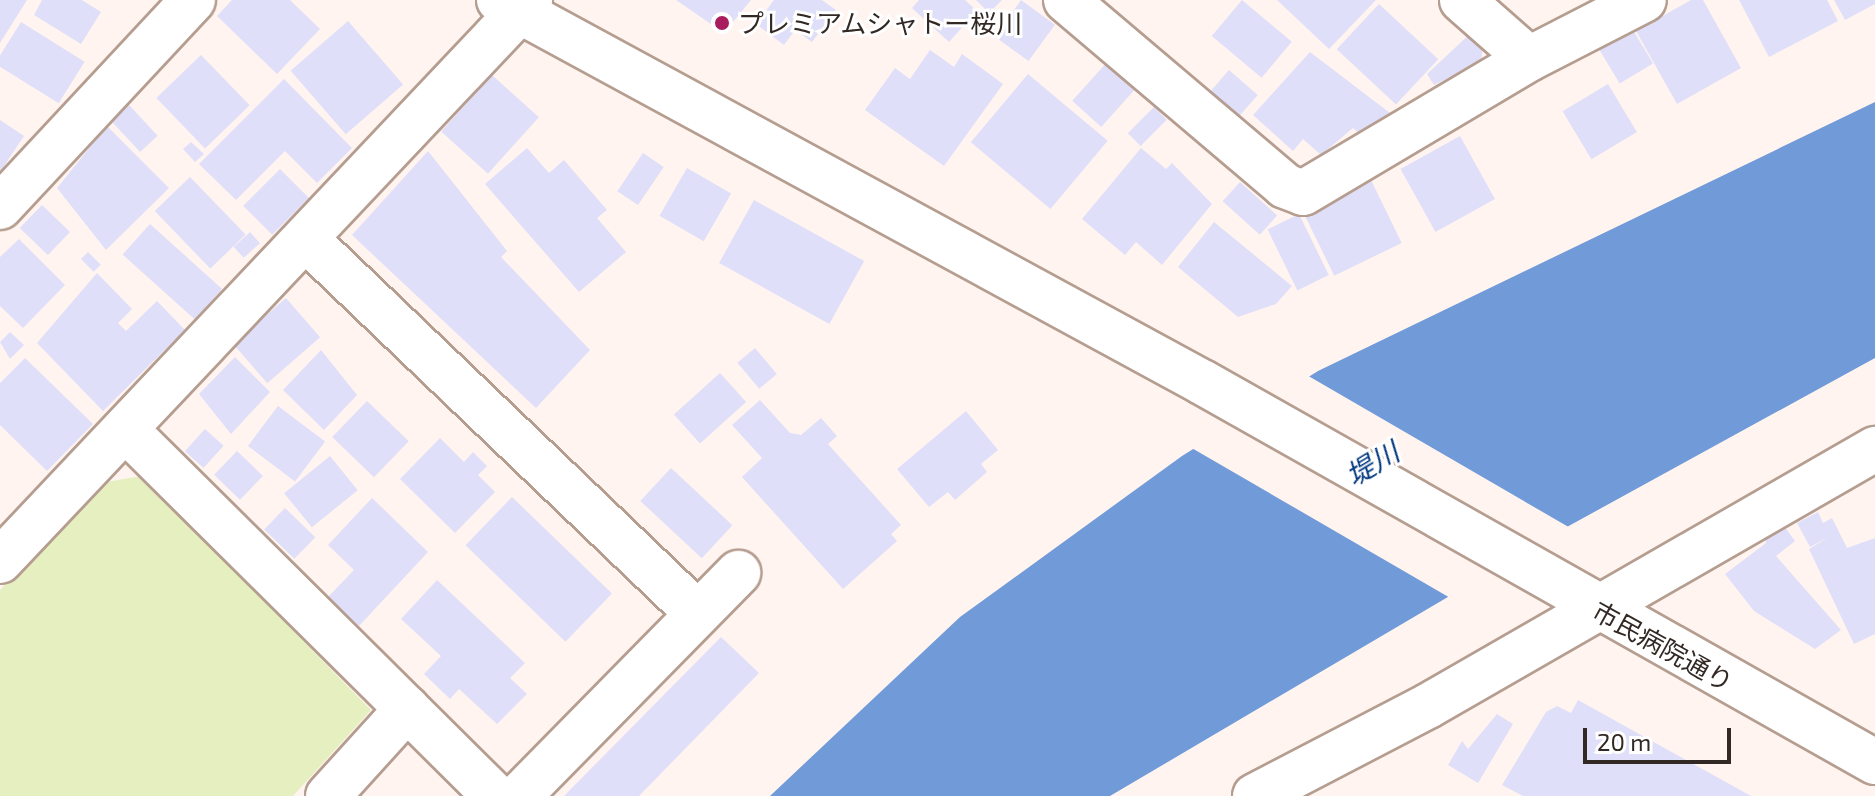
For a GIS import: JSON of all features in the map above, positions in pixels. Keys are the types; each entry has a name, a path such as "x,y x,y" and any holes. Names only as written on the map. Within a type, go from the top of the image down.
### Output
{"street":[{"path":"0,207 193,0"},
{"path":"1066,0 1285,186 1303,193 1529,59 1644,0"},
{"path":"1462,0 1529,59"},
{"path":"7,539 126,430 308,241 516,4"},
{"name":"市民病院通り","path":"516,4 1202,382 1587,604 1875,762"},
{"path":"308,241 696,612"},
{"path":"126,430 495,796"},
{"path":"1255,796 1587,604 1875,449"},
{"path":"519,796 696,612 738,573"},
{"path":"328,796 407,709"}],"green space":[{"path":"141,476 371,710 293,796 0,796 0,590 101,483"}],"water":[{"name":"堤川","path":"1875,102 1875,358 1565,528 1110,796 770,796 960,617 1182,456 1318,371"}],"pier":[{"path":"1305,374 1572,529 1452,599 1190,447"}],"building":[{"path":"0,0 27,0 0,43"},
{"path":"42,0 82,0 101,12 81,44 34,15"},
{"path":"232,0 290,0 320,29 277,74 217,16"},
{"name":"プレミアムシャトー桜川","path":"676,0 751,0 724,33"},
{"path":"774,0 822,0 836,10 812,42 795,30 784,45 756,24"},
{"path":"919,0 965,0 977,11 949,42 912,8"},
{"path":"976,0 1002,0 989,13"},
{"path":"1021,0 1055,25 1029,61 995,36"},
{"path":"1242,0 1292,42 1262,78 1212,36"},
{"path":"1277,0 1376,0 1329,49"},
{"path":"1691,0 1703,0 1741,68 1677,104 1636,31"},
{"path":"1739,0 1827,0 1838,21 1769,57"},
{"path":"1834,0 1875,0 1875,4 1845,20"},
{"path":"1379,4 1438,59 1396,105 1337,49"},
{"path":"348,21 403,84 346,134 291,71"},
{"path":"21,22 85,62 59,103 0,67 0,56"},
{"path":"1633,30 1653,63 1620,84 1600,50"},
{"path":"1472,32 1483,44 1481,62 1434,85 1427,74"},
{"path":"930,50 954,67 962,54 1003,84 944,166 865,110 895,68 910,79"},
{"path":"1310,52 1390,113 1377,128 1372,123 1361,135 1353,128 1321,155 1303,139 1293,151 1253,115"},
{"path":"201,55 250,105 205,148 156,98"},
{"path":"1109,60 1138,86 1101,127 1072,101"},
{"path":"1229,70 1258,95 1237,118 1209,93"},
{"path":"1028,74 1108,141 1050,209 971,142"},
{"path":"492,75 539,117 488,174 441,131"},
{"path":"284,79 352,148 317,183 285,151 236,200 199,164"},
{"path":"1608,84 1637,132 1591,159 1563,111"},
{"path":"129,105 158,136 140,152 111,121"},
{"path":"1154,107 1167,120 1141,146 1128,133"},
{"path":"0,120 24,136 0,172"},
{"path":"107,126 169,188 106,250 57,188"},
{"path":"1460,136 1495,199 1435,232 1401,169"},
{"path":"191,142 204,154 195,162 183,149"},
{"path":"527,148 549,173 564,160 607,210 597,218 626,252 579,292 485,184"},
{"path":"1141,148 1166,169 1172,163 1212,204 1162,265 1136,242 1125,255 1082,219"},
{"path":"428,151 507,251 501,257 590,350 536,408 352,235"},
{"path":"643,153 664,167 638,205 617,191"},
{"path":"687,168 731,194 704,241 660,216"},
{"path":"280,169 309,198 272,235 243,206"},
{"path":"190,177 246,235 210,269 155,211"},
{"path":"1371,180 1402,243 1334,276 1304,213"},
{"path":"1240,182 1277,215 1260,235 1223,201"},
{"path":"754,200 864,261 829,324 719,263"},
{"path":"42,205 70,232 48,255 20,228"},
{"path":"1299,214 1329,275 1297,290 1268,229"},
{"path":"1214,222 1292,286 1276,304 1238,317 1178,267"},
{"path":"150,224 222,289 195,319 123,254"},
{"path":"250,232 260,243 244,258 234,247"},
{"path":"19,239 65,285 23,328 0,306 0,257"},
{"path":"88,252 101,265 94,272 81,259"},
{"path":"97,273 132,309 118,323 126,331 157,301 185,330 103,411 37,343"},
{"path":"286,298 320,337 267,383 233,344"},
{"path":"10,332 24,345 10,359 0,342"},
{"path":"755,348 777,374 759,389 737,363"},
{"path":"321,350 357,395 324,430 283,390"},
{"path":"235,357 270,392 231,434 199,394"},
{"path":"25,358 93,424 47,471 0,425 0,383"},
{"path":"720,373 746,402 700,443 674,414"},
{"path":"760,400 790,433 801,435 821,418 837,436 828,444 901,525 891,534 897,541 843,589 742,477 762,458 732,425"},
{"path":"367,401 409,441 374,477 332,437"},
{"path":"278,406 325,442 295,481 248,446"},
{"path":"966,411 998,450 981,464 987,472 955,500 948,492 929,507 897,469"},
{"path":"205,429 224,446 204,468 185,451"},
{"path":"440,438 464,462 473,452 487,466 478,475 495,492 455,533 400,479"},
{"path":"237,451 263,476 240,500 214,475"},
{"path":"330,456 358,490 312,527 284,493"},
{"path":"671,468 732,525 702,558 640,501"},
{"path":"512,497 612,594 565,642 465,545"},
{"path":"372,498 428,552 359,626 328,597 354,570 328,545"},
{"path":"285,508 315,537 294,559 264,530"},
{"path":"1818,512 1823,523 1832,518 1847,548 1875,538 1875,634 1854,644 1809,549 1829,537 1810,547 1797,523"},
{"path":"1779,519 1795,541 1776,556 1841,630 1815,649 1754,611 1725,574 1766,543 1764,530"},
{"path":"437,580 525,663 510,678 527,694 497,724 459,689 450,699 424,674 441,656 401,619"},
{"path":"721,637 759,673 639,796 564,796"},
{"path":"1578,700 1751,796 1523,796 1502,785 1546,712 1557,706 1571,713"},
{"path":"1497,714 1513,724 1478,783 1448,765 1462,741 1468,749"}],"place":[{"name":"プレミアムシャトー桜川","path":"722,23"}]}
